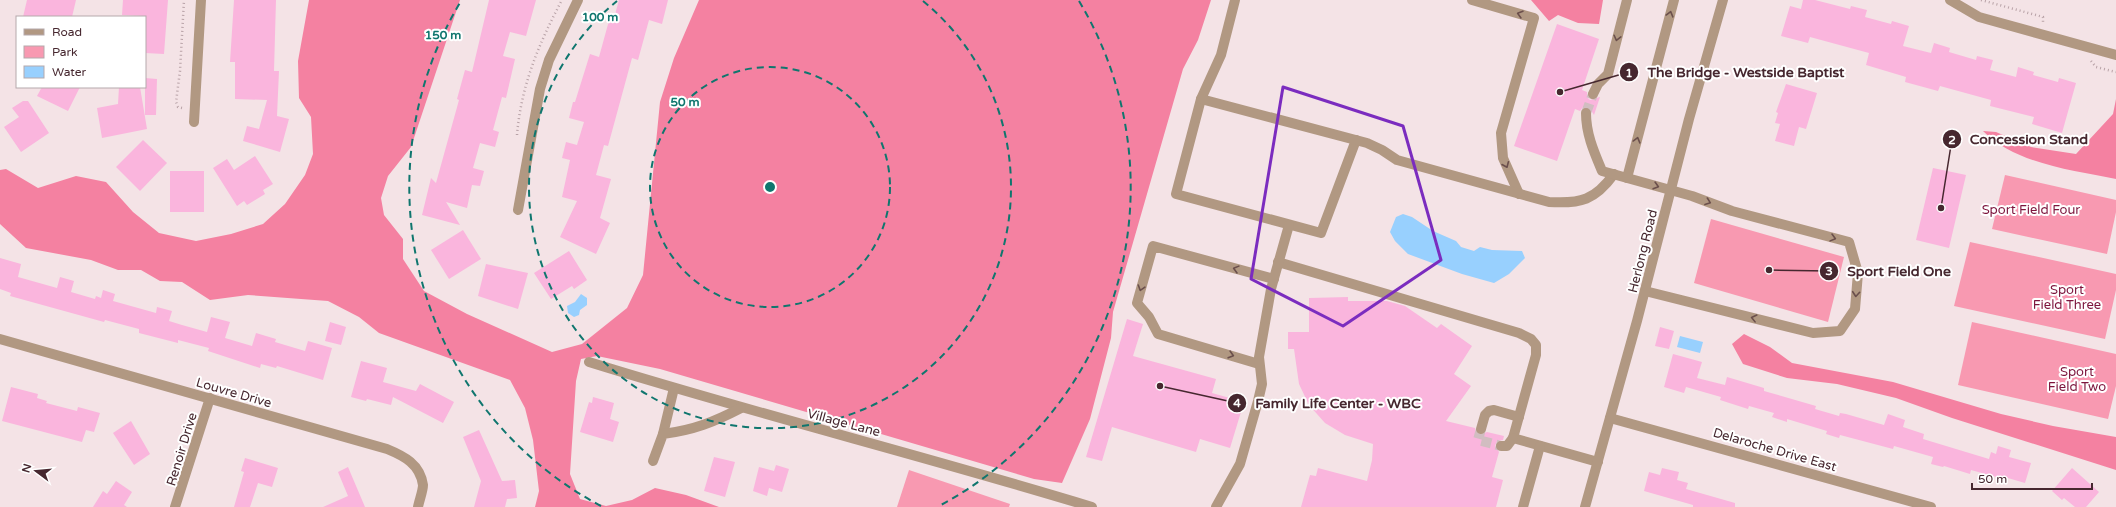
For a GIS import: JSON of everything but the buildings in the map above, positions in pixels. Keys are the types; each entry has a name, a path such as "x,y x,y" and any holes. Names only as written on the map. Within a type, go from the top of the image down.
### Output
{"street":[{"path":"194,122 200,0"},
{"path":"518,210 540,90 552,53 578,0"},
{"path":"1235,0 1221,55 1201,99 1176,194 1321,233 1356,140"},
{"path":"1472,0 1534,18 1501,133 1503,158 1519,194"},
{"path":"1593,94 1598,84 1608,74 1627,0"},
{"path":"1627,178 1674,0"},
{"name":"Herlong Road","path":"1585,507 1723,0"},
{"path":"1950,0 1979,17 2116,55"},
{"path":"1201,99 1356,140 1382,150 1397,160 1549,202 1565,203 1585,200 1603,189 1614,174"},
{"path":"1586,113 1586,123 1591,145 1602,171 1671,190 1732,211 1849,242 1858,273 1855,309 1840,331 1813,333 1645,291"},
{"path":"1216,507 1240,464 1261,390 1262,384 1259,364 1274,279 1289,225"},
{"path":"1259,364 1158,334 1149,317 1136,303 1153,246 1274,279"},
{"path":"1278,262 1519,333 1530,338 1536,345 1536,355 1513,438 1507,446 1501,446"},
{"name":"Louvre Drive","path":"0,339 387,449 405,456 417,469 423,486 418,507"},
{"name":"Village Lane","path":"589,362 741,408 920,455 1092,507"},
{"path":"653,461 663,434 674,388"},
{"name":"Renoir Drive","path":"176,507 210,398"},
{"path":"663,434 686,431 708,424 741,408"},
{"path":"1481,429 1485,415 1489,411 1494,410 1519,417"},
{"name":"Delaroche Drive East","path":"1610,418 1931,507"},
{"path":"1513,438 1598,462"},
{"path":"1523,507 1540,446"}],"path":[{"path":"184,0 180,71 176,102 178,107 195,111"},
{"path":"1981,0 2043,17 2044,19 2041,35"}],"highlighted area":[{"path":"1283,87 1403,126 1441,260 1343,326 1251,279"}],"green space":[{"name":"Sport Field Four","path":"2005,175 2116,200 2116,212 2107,254 1992,229"},
{"path":"1711,219 1844,257 1828,322 1694,283"},
{"name":"Sport Field Three","path":"1970,242 2116,274 2116,290 2105,339 1954,306"},
{"name":"Sport Field Two","path":"1972,322 2116,354 2116,386 2108,419 1958,385"},
{"path":"909,470 1010,504 1009,507 897,507"}],"shaded area":[{"path":"309,0 460,0 411,147 388,176 381,198 384,215 403,239 403,259 424,291 467,314 552,352 582,344 627,308 643,275 660,102 674,58 699,0 1211,0 1198,40 1183,69 1113,312 1111,338 1090,419 1062,483 1034,479 660,369 597,356 581,359 576,381 570,474 580,499 606,506 632,500 655,488 686,495 719,507 535,507 539,491 533,440 525,408 510,380 379,333 359,317 328,301 248,295 210,300 182,282 160,281 141,270 118,270 91,260 26,248 0,224 0,170 6,169 38,188 76,176 106,182 133,212 159,233 196,241 231,234 263,224 285,204 305,175 313,154 311,117 299,98 298,61"},
{"path":"1531,0 1603,0 1599,24 1578,23 1558,15 1549,21"},
{"path":"2116,99 2116,179 2063,169 2028,158 1996,142 1983,131 1996,132 2031,147 2076,154 2113,114"},
{"path":"1744,334 1770,347 1792,363 1893,382 2001,414 2053,426 2116,437 2116,470 1952,418 1896,398 1837,384 1787,378 1743,364 1732,344"}],"water":[{"path":"1403,214 1412,217 1433,231 1456,241 1461,247 1474,251 1480,247 1492,250 1522,251 1525,258 1509,274 1494,283 1462,274 1408,254 1395,241 1390,232 1396,217"},
{"path":"581,294 587,298 587,305 580,310 579,315 574,317 568,313 567,306 575,302"},
{"path":"1680,336 1703,342 1700,353 1677,347"}],"tunnel":[{"path":"1586,113 1593,94"},
{"path":"1481,429 1478,440 1501,446"}],"place":[{"name":"The Bridge - Westside Baptist","path":"1560,92"},
{"name":"Concession Stand","path":"1941,208"},
{"name":"Sport Field One","path":"1769,270"},
{"name":"Family Life Center - WBC","path":"1160,386"}]}
